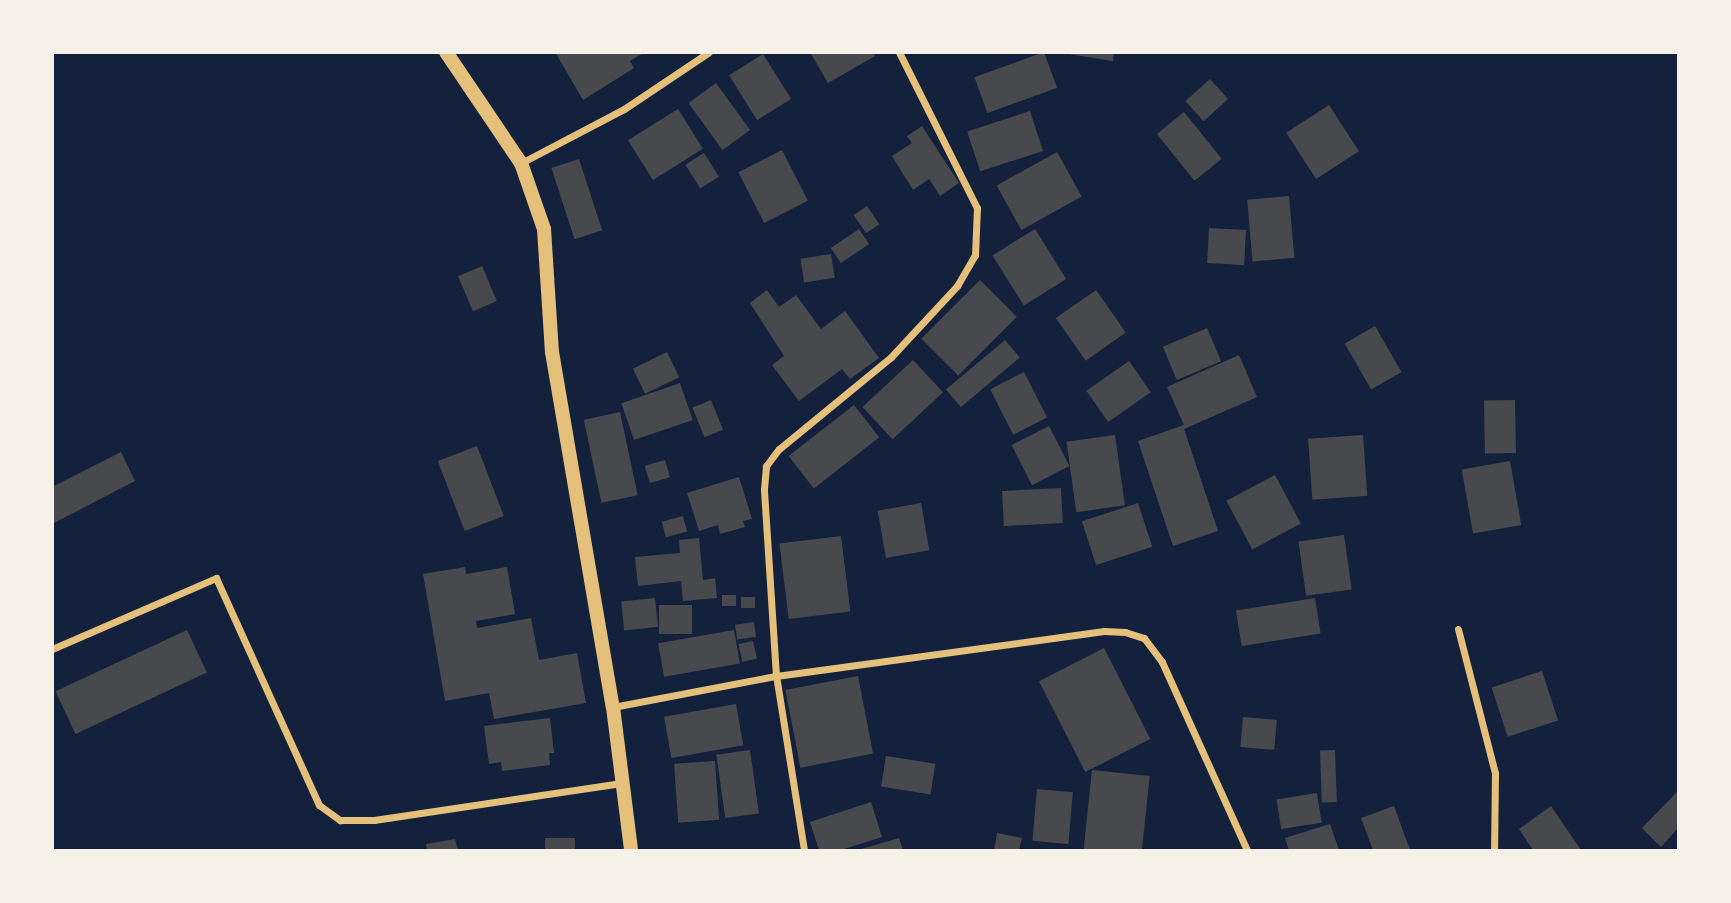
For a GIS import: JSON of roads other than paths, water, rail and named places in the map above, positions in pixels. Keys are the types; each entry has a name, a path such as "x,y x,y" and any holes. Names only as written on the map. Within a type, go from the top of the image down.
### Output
{"main road":[{"path":"446,52 521,163 544,229 552,352 613,707 631,850"}],"street":[{"path":"521,163 624,108 709,52"},
{"path":"804,850 776,676 766,466 779,449 891,357 957,286 975,255 977,208 899,52"},
{"path":"52,649 216,578 319,805 340,820 374,820 623,783"},
{"path":"1458,629 1496,773 1494,850"},
{"path":"613,707 776,676 1104,631 1144,638 1189,712 1247,850"}]}
